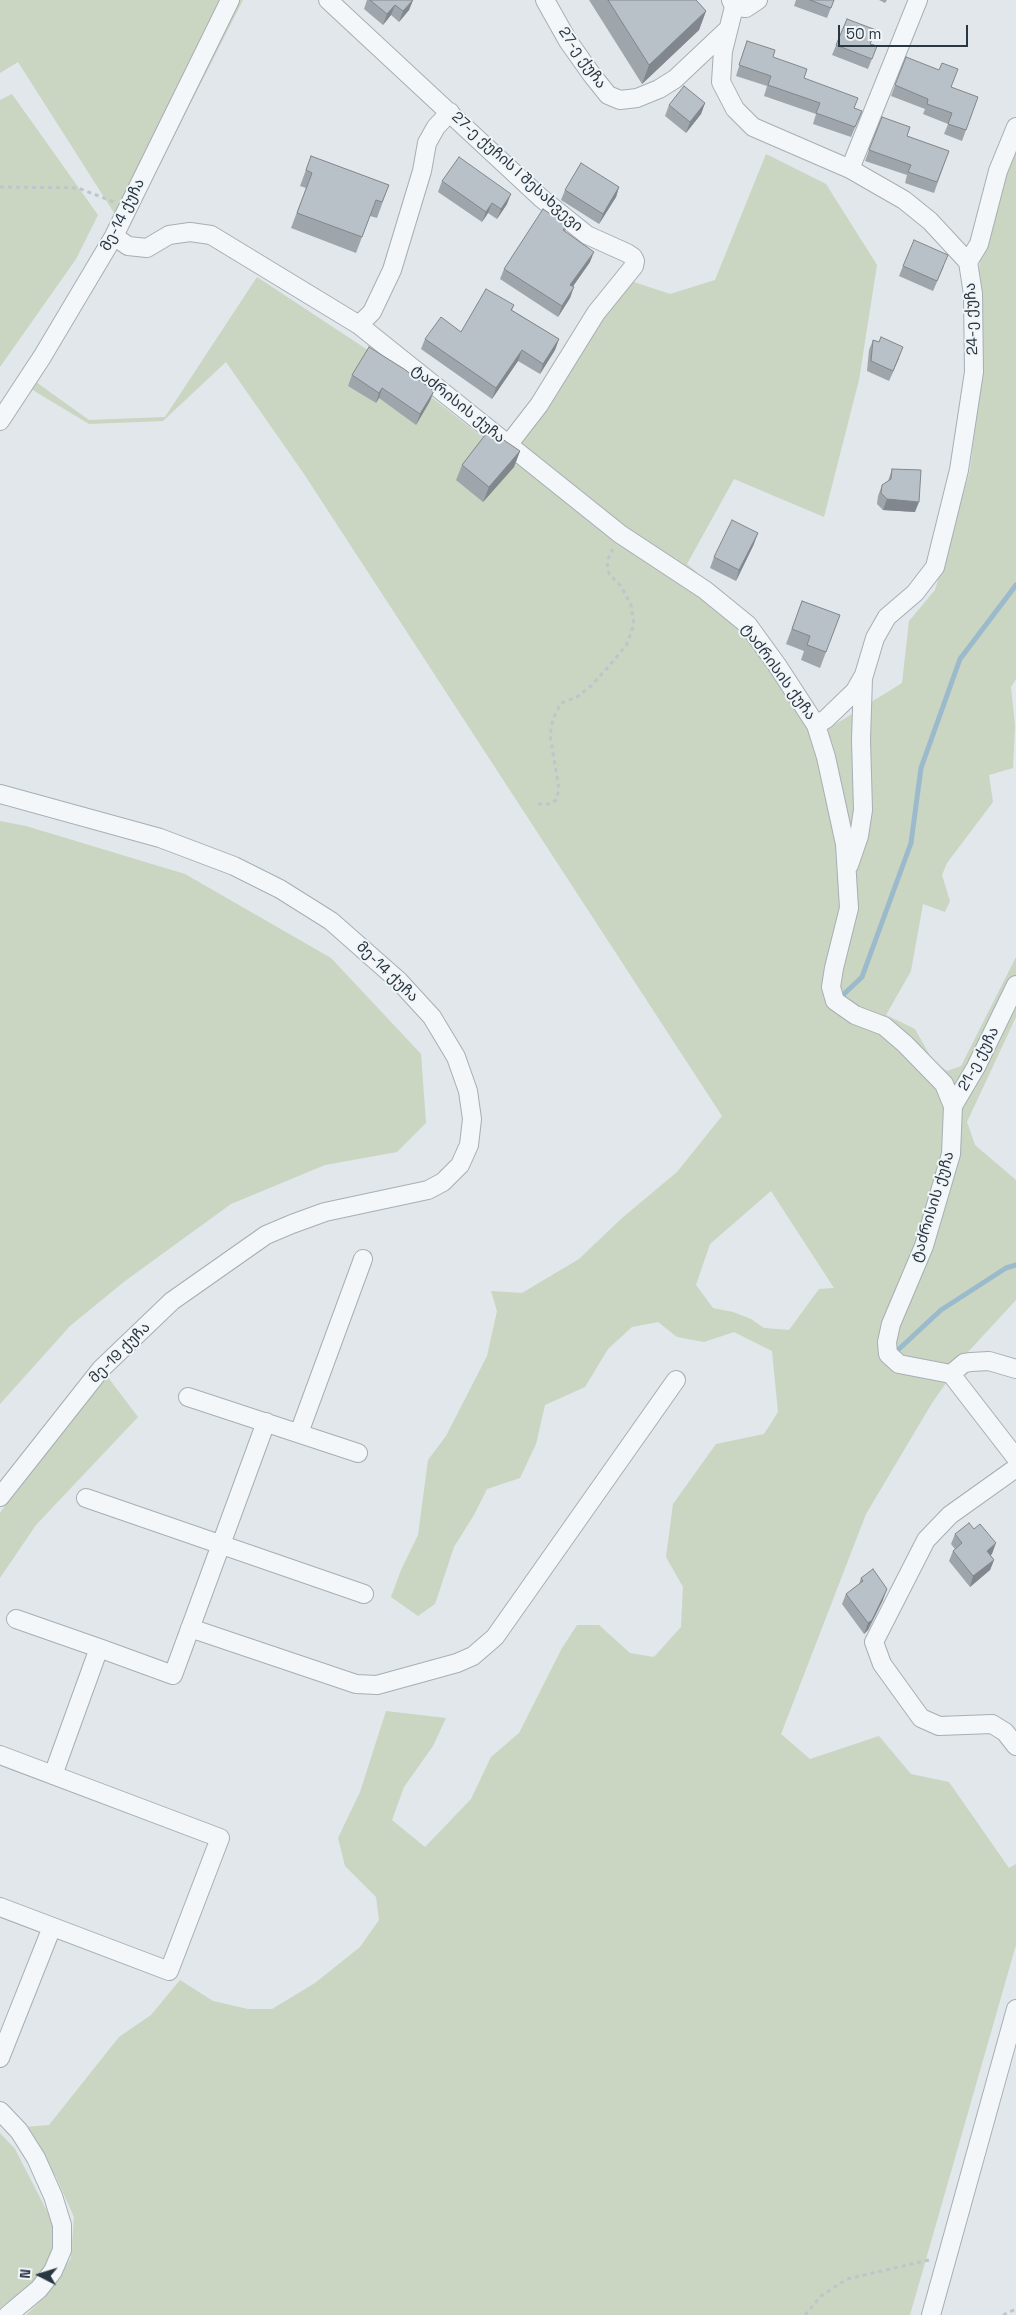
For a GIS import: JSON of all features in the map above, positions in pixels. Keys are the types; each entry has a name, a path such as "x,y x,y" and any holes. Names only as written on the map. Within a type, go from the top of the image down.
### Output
{"street":[{"name":"მე-14 ქუჩა","path":"0,421 42,357 114,236 230,0"},
{"name":"27-ე ქუჩის I შესახვევი","path":"328,0 541,198 587,235 627,253 635,261 634,266 596,313 539,405 508,445"},
{"name":"27-ე ქუჩა","path":"545,0 568,41 592,75 608,95 620,100 637,98 659,90 675,79 726,30"},
{"path":"732,4 746,8 758,0"},
{"path":"850,169 918,0"},
{"name":"24-ე ქუჩა","path":"732,4 726,30 721,82 735,109 754,127 850,169 904,200 930,221 968,262 973,294 974,372 959,470 935,567 915,593 887,617 875,638 864,674 855,690 844,703 816,725"},
{"path":"359,325 372,312 392,270 422,171 427,142 436,126 450,112"},
{"path":"968,262 979,244 998,171 1016,127"},
{"name":"ტაძრისის ქუჩა","path":"114,236 128,246 147,248 169,235 190,232 212,235 359,325 620,534 705,590 748,625 816,725 826,757 847,870 849,908 831,987 835,1001 855,1015 884,1026 905,1044 944,1084 954,1106 951,1154 936,1208 924,1246 891,1324 887,1342 888,1354 899,1364 951,1374"},
{"path":"847,870 859,836 863,810 861,740 864,674"},
{"name":"მე-14 ქუჩა","path":"0,794 160,838 234,866 280,888 331,921 399,981 432,1017 456,1057 468,1090 472,1120 469,1145 460,1165 443,1182 428,1190 325,1212 266,1236"},
{"name":"21-ე ქუჩა","path":"954,1106 976,1067 1016,984"},
{"name":"მე-19 ქუჩა","path":"0,1497 101,1369 172,1301 266,1236"},
{"path":"300,1433 363,1258"},
{"path":"1016,1369 989,1361 971,1362 964,1363 951,1374 1016,1458"},
{"path":"190,1628 356,1684 377,1685 457,1663 473,1656 495,1637 676,1380"},
{"path":"188,1397 358,1453"},
{"path":"16,1619 173,1675 266,1422"},
{"path":"1016,1468 950,1515 926,1540 874,1642 882,1664 921,1718 939,1726 992,1724 1005,1732 1016,1746"},
{"path":"86,1498 364,1594"},
{"path":"53,1775 100,1648"},
{"path":"0,1755 220,1838 170,1972 0,1907"},
{"path":"2,2049 52,1927"},
{"path":"931,2315 1016,2009"},
{"path":"0,2111 19,2132 36,2158 53,2196 62,2225 62,2250 53,2271 39,2289 8,2315"}],"path":[{"path":"0,187 78,188 128,207"},
{"path":"538,804 550,804 556,800 559,789 550,735 553,719 561,703 577,697 610,665 626,644 634,624 631,605 621,586 609,574 607,561 620,534"},
{"path":"805,2315 820,2296 847,2279 901,2268 947,2255"},
{"path":"1002,2315 1016,2309"}],"green space":[{"path":"0,0 243,0 157,170 36,382 89,420 165,417 257,277 392,366 506,456 631,281 670,294 715,280 766,154 826,184 877,265 859,380 824,517 734,479 687,564 754,621 823,732 902,683 909,621 935,590 970,470 982,370 978,280 983,230 1016,140 1016,679 1011,687 1015,725 1013,768 989,775 993,802 947,863 942,875 950,901 945,912 923,904 911,971 886,1015 915,1029 933,1061 947,1071 961,1066 1016,957 1016,1017 967,1122 975,1145 1016,1180 1016,1300 968,1352 932,1403 866,1514 781,1734 810,1759 879,1736 911,1774 949,1782 1009,1868 1016,1864 1016,1945 910,2315 26,2315 48,2293 71,2258 74,2217 56,2177 23,2127 49,2125 119,2037 151,2015 180,1980 213,2001 248,2009 272,2009 315,1983 360,1947 379,1920 376,1897 345,1866 338,1838 360,1792 386,1711 446,1718 433,1746 404,1787 392,1820 425,1847 471,1799 491,1757 519,1733 562,1648 577,1625 599,1625 630,1653 654,1657 681,1627 683,1587 666,1557 673,1504 716,1444 764,1434 778,1412 772,1351 734,1332 704,1342 677,1337 658,1322 632,1327 608,1349 585,1387 545,1405 536,1444 520,1478 487,1489 474,1515 454,1547 435,1604 418,1616 391,1597 401,1570 418,1535 428,1460 446,1436 487,1356 497,1311 491,1291 522,1293 579,1259 622,1218 677,1172 722,1116 304,474 226,362 163,421 89,424 31,389 123,227 18,62 0,73","holes":["771,1191 834,1288 819,1289 789,1330 764,1328 751,1319 733,1312 713,1308 696,1285 710,1244"]},
{"path":"12,94 98,215 76,259 0,367 0,100"},
{"path":"0,821 26,826 185,874 331,958 421,1054 426,1123 397,1152 325,1165 231,1204 125,1281 70,1326 0,1404"},
{"path":"107,1376 138,1417 36,1525 0,1578 0,1513 14,1492"},
{"path":"0,2133 15,2149 51,2219 54,2239 48,2265 29,2286 0,2308"}],"building":[{"path":"370,0 413,0 403,11 395,5 387,14"},
{"path":"608,0 696,0 706,11 649,65"},
{"path":"810,0 834,0 831,8"},
{"path":"847,19 876,30 870,44 877,46 872,59 836,45"},
{"path":"747,41 775,50 773,57 807,69 804,78 858,98 854,108 862,111 855,127 816,113 820,103 768,85 771,76 739,65"},
{"path":"906,57 939,70 942,63 958,69 951,87 978,97 966,130 948,124 952,113 927,104 928,99 895,85"},
{"path":"684,86 705,103 690,122 669,105"},
{"path":"882,117 910,127 907,136 949,151 937,182 908,172 911,165 869,150"},
{"path":"311,156 389,185 382,202 376,200 362,237 297,213 312,173 306,170"},
{"path":"459,157 511,194 501,209 492,203 486,212 442,181"},
{"path":"581,163 619,187 603,214 565,190"},
{"path":"543,209 567,225 563,230 594,252 570,285 574,287 562,306 504,269"},
{"path":"914,240 948,255 937,281 903,266"},
{"path":"486,289 514,305 511,310 559,339 543,364 522,350 496,388 425,339 441,317 461,332"},
{"path":"881,337 903,347 893,371 871,361 873,340 879,342"},
{"path":"369,347 434,391 420,414 382,388 379,393 352,375"},
{"path":"489,430 520,451 489,487 462,465"},
{"path":"892,469 921,470 919,502 887,499 881,493 882,485 891,479"},
{"path":"732,520 758,533 739,570 714,557"},
{"path":"802,601 840,615 826,652 807,645 810,636 792,629"},
{"path":"969,1523 974,1529 980,1524 996,1543 987,1551 994,1560 973,1576 953,1551 962,1543 955,1534"},
{"path":"873,1569 887,1589 872,1620 868,1623 846,1594 863,1581 861,1578"}],"waterway":[{"path":"843,995 862,977 911,843 921,768 960,659 1016,585"},
{"path":"899,1349 941,1310 1006,1268 1016,1265"}]}
